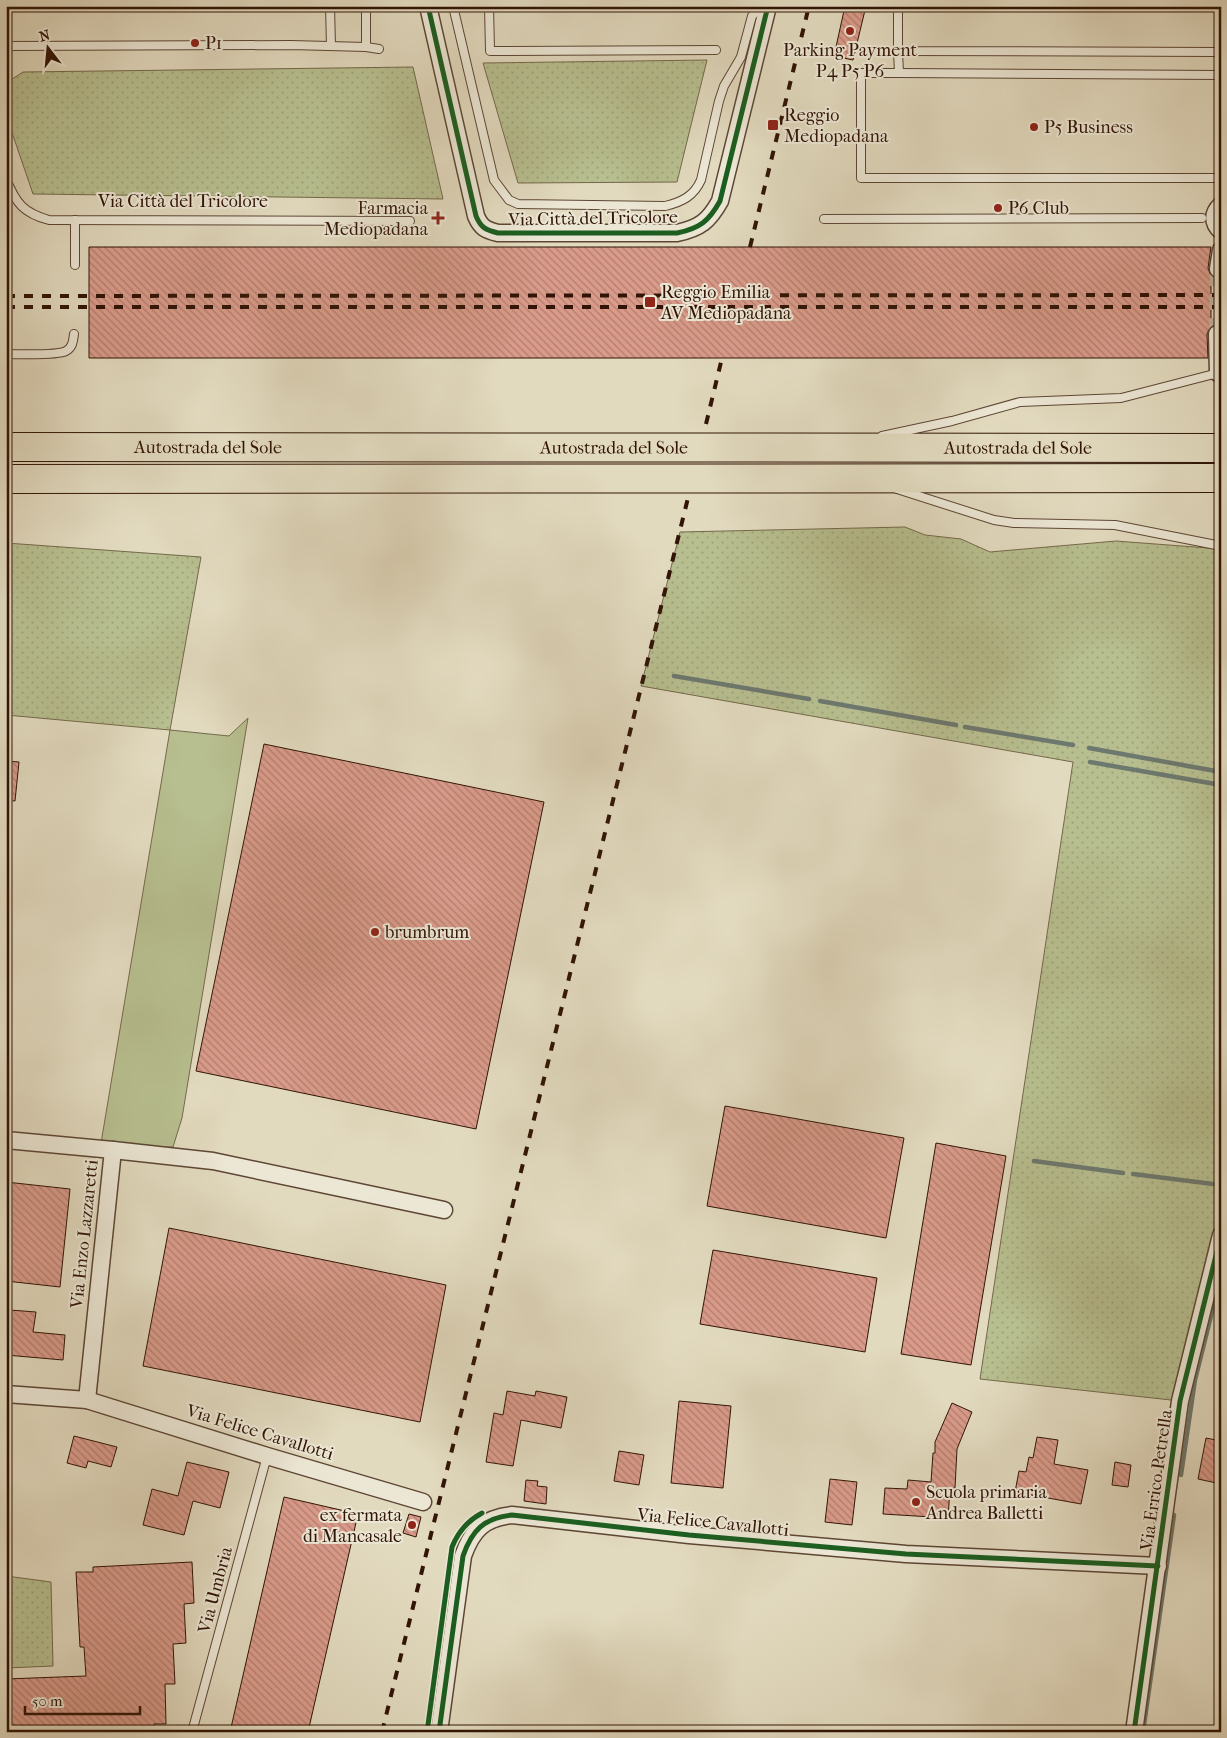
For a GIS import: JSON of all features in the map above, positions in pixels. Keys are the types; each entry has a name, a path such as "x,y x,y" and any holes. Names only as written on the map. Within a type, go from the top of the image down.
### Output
{"highway":[{"name":"Autostrada del Sole","path":"6,447 1221,448"},
{"name":"Autostrada del Sole","path":"6,479 1221,478"}],"street":[{"name":"Via Città del Tricolore","path":"428,6 476,216 480,225 486,230 498,233 677,233 702,224 712,214 720,201 768,6"},
{"path":"1218,268 1221,250"},
{"path":"1216,334 1219,372"},
{"name":"Via Enzo Lazzaretti","path":"6,1140 113,1150 87,1400"},
{"path":"113,1150 213,1162 444,1210"},
{"name":"Via Errico Petrella","path":"1134,1732 1183,1388 1221,1236"},
{"name":"Via Felice Cavallotti","path":"6,1394 87,1400 423,1502"},
{"name":"Via Felice Cavallotti","path":"439,1732 463,1556 467,1544 475,1531 491,1519 501,1516 512,1515 689,1535 906,1554 1158,1566"}],"lane":[{"path":"330,6 331,46"},
{"path":"366,6 366,47"},
{"path":"453,6 494,180 509,200 518,204 665,206 678,203 697,190 701,180 718,101 724,86 741,57 752,16 762,6"},
{"path":"489,6 490,51 716,50"},
{"path":"898,6 899,73"},
{"path":"6,46 331,46 379,49"},
{"path":"898,51 1221,52"},
{"path":"1221,75 861,73 861,178 1221,178"},
{"name":"Via Città del Tricolore","path":"6,179 17,201 24,210 49,220 410,221"},
{"path":"75,220 75,265"},
{"path":"824,220 1216,223"},
{"path":"6,354 59,353 68,350 73,344 74,334"},
{"path":"874,437 952,421 1020,402 1121,398 1219,372"},
{"path":"826,448 865,440"},
{"path":"863,479 994,520 1014,523 1114,525 1221,546"},
{"name":"Via Umbria","path":"192,1732 267,1456"}],"green space":[{"path":"707,60 677,182 518,183 483,63"},
{"path":"413,67 443,199 33,194 6,115 6,83 23,72"},
{"path":"905,527 925,535 961,539 990,552 1116,541 1221,549 1221,1235 1180,1401 980,1379 1073,762 641,686 680,532"},
{"path":"6,543 201,557 170,730 6,715"},
{"path":"248,718 182,1118 173,1147 100,1149 170,730 229,736"},
{"path":"6,1576 51,1582 53,1666 6,1668"}],"building":[{"name":"Parking Payment P4 P5 P6","path":"845,6 866,6 853,60 834,56"},
{"path":"89,247 1211,247 1208,268 1211,276 1211,326 1207,334 1208,358 89,358"},
{"path":"264,744 544,802 476,1129 196,1071"},
{"path":"6,761 19,762 15,801 6,800"},
{"path":"725,1106 904,1138 886,1238 707,1206"},
{"path":"936,1143 1006,1156 971,1365 901,1354"},
{"path":"6,1182 70,1189 60,1287 6,1281"},
{"path":"169,1228 446,1285 420,1422 143,1366"},
{"path":"713,1250 877,1278 865,1352 700,1324"},
{"path":"10,1310 36,1312 33,1332 65,1335 63,1360 6,1355 6,1331 8,1331"},
{"path":"507,1391 535,1396 536,1391 567,1397 561,1428 521,1420 513,1466 486,1462 494,1413 503,1415"},
{"path":"679,1401 731,1406 723,1488 671,1483"},
{"path":"952,1403 972,1412 957,1449 955,1488 950,1488 948,1518 883,1514 885,1488 907,1489 908,1480 931,1482 935,1442"},
{"path":"74,1436 117,1447 111,1467 88,1461 86,1468 67,1463"},
{"path":"1037,1437 1058,1440 1054,1464 1088,1470 1081,1504 1015,1492 1019,1471 1026,1472 1029,1457 1033,1458"},
{"path":"1206,1438 1221,1441 1221,1484 1198,1479"},
{"path":"619,1451 644,1455 639,1485 614,1481"},
{"path":"187,1462 229,1472 220,1508 193,1501 184,1535 143,1525 152,1489 178,1496"},
{"path":"1115,1462 1131,1465 1128,1487 1112,1485"},
{"path":"830,1479 857,1482 852,1525 825,1522"},
{"path":"526,1480 538,1481 537,1486 547,1487 546,1504 524,1501"},
{"path":"284,1497 358,1514 308,1732 230,1732"},
{"name":"ex fermata di Mancasale","path":"409,1514 421,1517 416,1537 403,1533"},
{"path":"192,1562 194,1603 184,1604 186,1643 173,1644 175,1684 165,1684 166,1724 154,1724 154,1732 6,1732 6,1679 86,1676 84,1647 80,1647 76,1572 93,1572 93,1567"}],"waterway":[{"path":"674,676 809,699"},
{"path":"820,701 956,725"},
{"path":"965,727 1073,745"},
{"path":"1089,748 1221,772"},
{"path":"1090,762 1221,785"},
{"path":"1034,1161 1123,1173"},
{"path":"1133,1174 1213,1184"},
{"path":"1181,1475 1195,1380 1221,1276"},
{"path":"1143,1732 1174,1515"}],"tunnel":[{"path":"1217,334 1218,269"}],"railway":[{"path":"750,247 809,6"},
{"path":"6,296 1221,295"},
{"path":"6,307 1221,307"},
{"path":"706,424 722,358"},
{"path":"382,1732 688,498"}],"cycle path":[{"path":"428,6 476,216 484,228 498,233 677,233 692,229 708,219 720,201 768,6"},
{"path":"1221,250 1218,269 1218,373 1221,372"},
{"path":"1134,1732 1180,1401 1221,1235"},
{"path":"427,1732 452,1547 464,1527 482,1513"},
{"path":"439,1732 463,1556 475,1532 487,1522 502,1517 512,1515 689,1535 906,1554 1158,1566"}],"place":[{"name":"Parking Payment P4 P5 P6","path":"850,31"},
{"name":"P1","path":"195,43"},
{"name":"Reggio Mediopadana","path":"773,125"},
{"name":"P5 Business","path":"1034,127"},
{"name":"P6 Club","path":"998,208"},
{"name":"Farmacia Mediopadana","path":"438,218"},
{"name":"Reggio Emilia AV Mediopadana","path":"650,302"},
{"name":"brumbrum","path":"375,932"},
{"name":"Scuola primaria Andrea Balletti","path":"916,1502"},
{"name":"ex fermata di Mancasale","path":"412,1525"}]}
